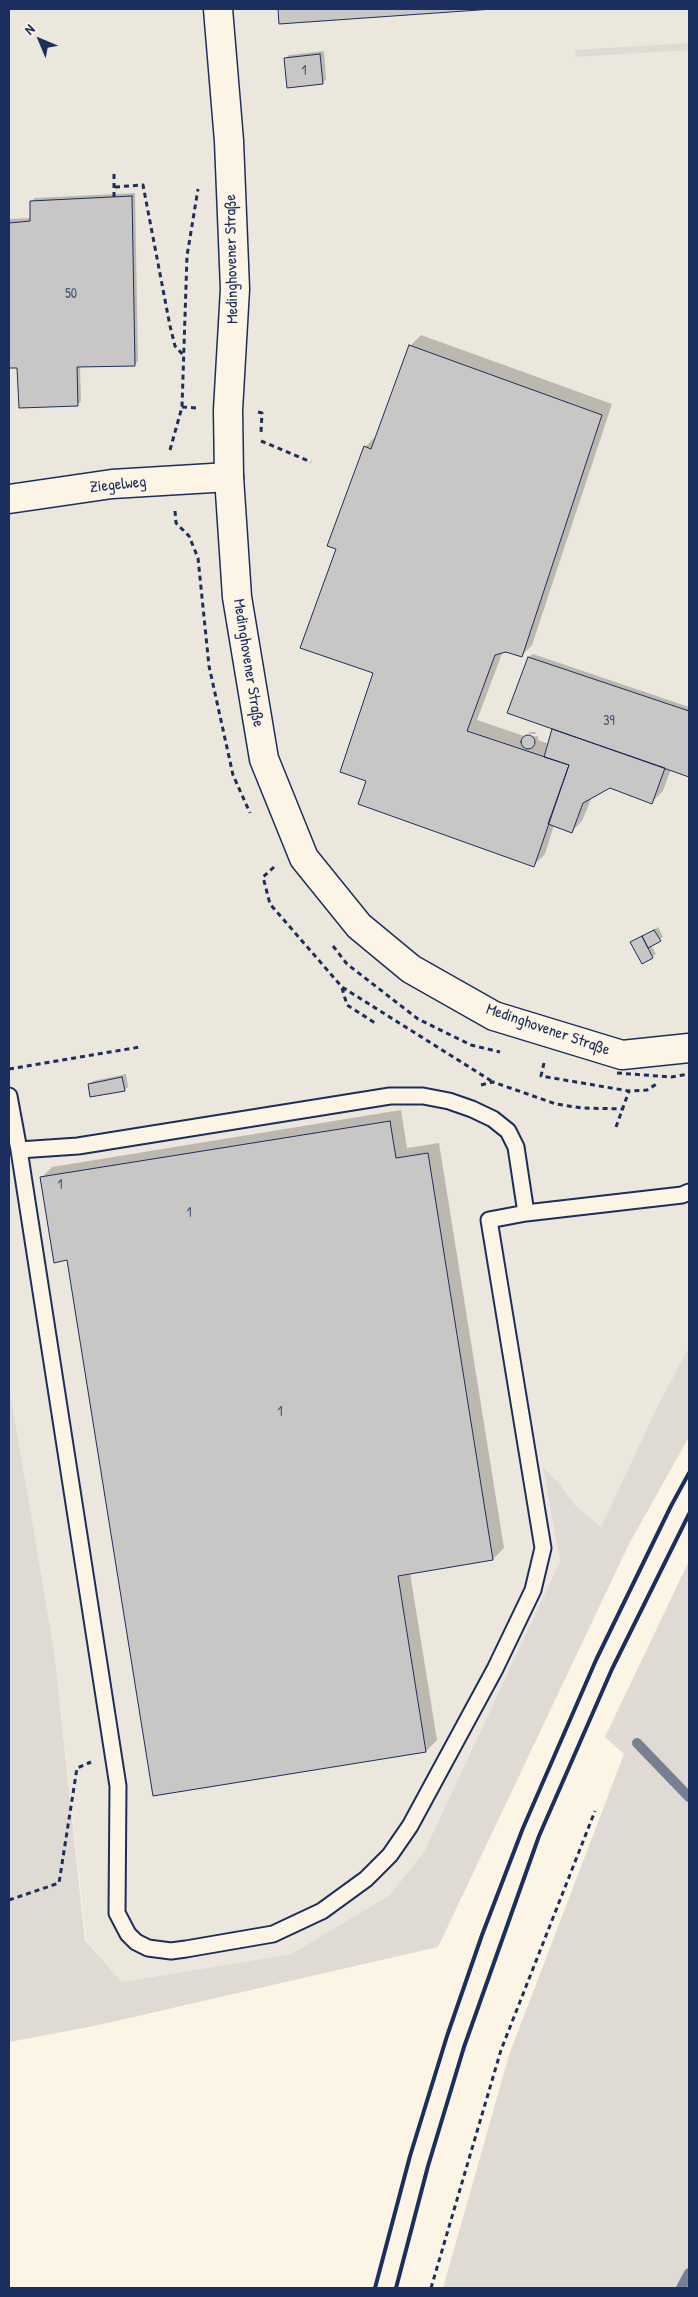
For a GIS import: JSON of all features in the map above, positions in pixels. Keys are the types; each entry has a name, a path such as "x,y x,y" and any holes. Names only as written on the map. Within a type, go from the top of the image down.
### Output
{"main road":[{"name":"Medinghovener Straße","path":"218,9 229,141 235,289 228,410 229,476 237,597 264,759 304,858 359,926 411,968 494,1016 619,1064 689,1048"},
{"name":"Ziegelweg","path":"9,499 112,484 229,476"}],"lane":[{"path":"9,1096 118,1786 117,1913 122,1924 136,1942 148,1948 171,1951 273,1934 322,1911 366,1879 390,1855 410,1826 495,1669 533,1590 543,1548 489,1220 682,1195 689,1192"},
{"path":"19,1150 78,1146 390,1096 423,1096 449,1101 472,1109 493,1120 508,1131 516,1147 526,1214"}],"path":[{"path":"114,172 114,197"},
{"path":"114,187 142,185 170,326 175,346 184,357"},
{"path":"274,867 263,877 270,904 342,987 494,1082"},
{"path":"342,987 347,1005 375,1024"},
{"path":"9,1069 140,1047"},
{"path":"544,1063 541,1076 629,1091 616,1127"},
{"path":"619,1064 671,1077 689,1074"},
{"path":"9,1900 58,1883 77,1768"},
{"path":"431,2288 501,2050 596,1811"}],"shaded area":[{"path":"9,9 689,9 689,1347 658,1405 601,1527 575,1505 559,1483 544,1468 560,1561 424,1852 390,1895 291,1954 122,1982 86,1940 54,1649 9,1385"},
{"path":"689,43 689,50 576,57 575,50"},
{"path":"689,1347 689,1437 629,1544 438,1947 94,2026 9,2042 9,1385 54,1649 85,1940 122,1982 291,1954 390,1895 424,1852 560,1561 543,1467 559,1483 575,1505 601,1527 658,1405"},
{"path":"689,1561 689,2288 443,2288 509,2055 624,1754 605,1737"}],"building":[{"path":"278,9 493,9 279,24"},
{"path":"320,54 323,84 287,88 284,58"},
{"path":"132,196 135,366 77,367 78,406 19,408 17,368 9,368 9,223 30,221 30,201"},
{"path":"409,345 602,415 522,657 506,652 495,655 467,731 569,765 534,867 358,804 366,781 340,772 373,673 300,648 336,549 327,546 364,446 371,449"},
{"path":"528,657 689,711 689,777 507,713"},
{"path":"552,729 665,768 652,804 610,788 583,803 572,833 548,824 569,765 544,757"},
{"path":"528,735 533,737 535,742 533,747 528,749 523,747 521,742 523,737"},
{"path":"654,930 661,941 648,948 642,936"},
{"path":"642,936 653,958 642,964 630,942"},
{"path":"122,1077 125,1091 90,1097 88,1084"},
{"path":"390,1121 396,1158 428,1153 493,1560 398,1576 426,1752 153,1796 67,1260 54,1263 40,1177"}],"waterway":[{"path":"637,1743 689,1797"},
{"path":"681,2288 689,2273"}],"railway":[{"path":"375,2288 410,2156 447,2036 482,1935 523,1828 596,1660 689,1473"},
{"path":"396,2288 428,2166 464,2047 539,1836 612,1669 689,1514"}]}
